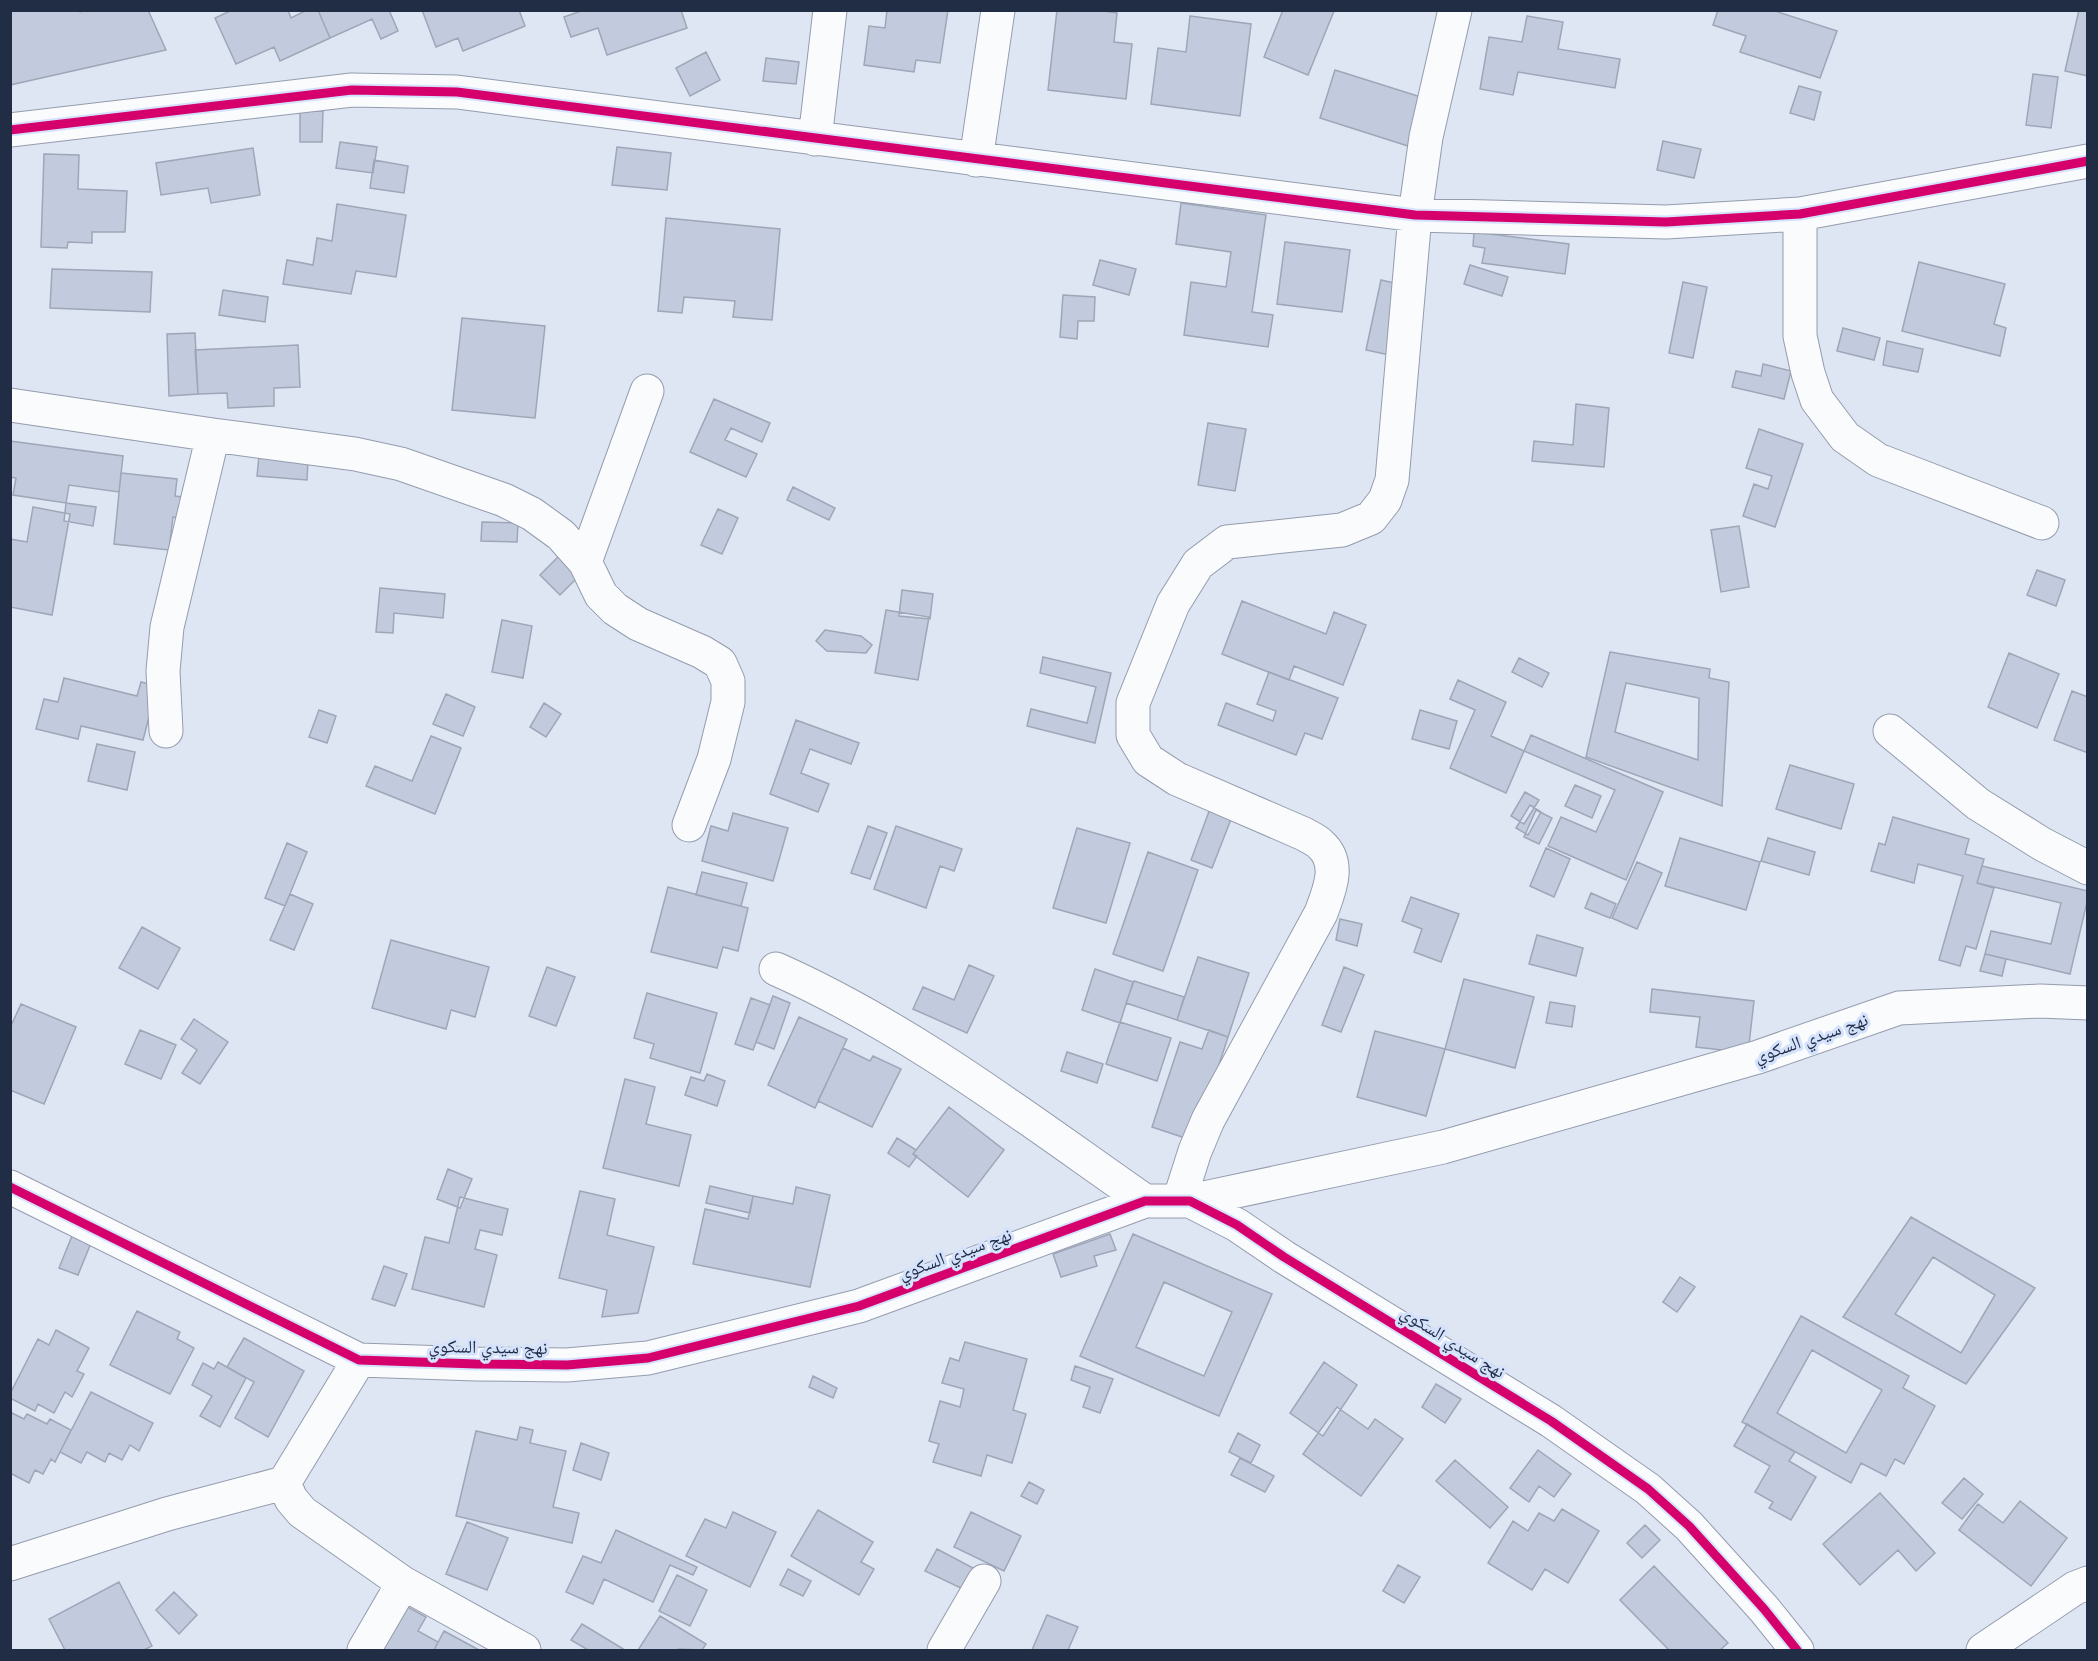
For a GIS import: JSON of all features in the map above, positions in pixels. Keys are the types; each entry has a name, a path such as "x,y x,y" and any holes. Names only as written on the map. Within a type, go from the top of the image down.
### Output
{"street":[{"path":"815,139 830,10"},
{"path":"976,160 998,10"},
{"path":"1185,1201 1195,1151 1208,1120 1321,913 1331,887 1333,866 1322,845 1304,834 1177,779 1148,760 1133,735 1133,703 1173,604 1197,564 1227,542 1342,530 1371,518 1385,500 1392,480 1415,216 1426,137 1455,10"},
{"path":"10,130 352,90 457,92 1415,216 1666,222 1800,214 2088,161"},
{"path":"1800,214 1800,336 1817,400 1845,437 1878,460 2042,523"},
{"path":"585,562 647,391"},
{"path":"10,405 355,454 401,464 504,500 532,514 561,535 585,562 601,594 615,609 638,624 720,663 728,681 728,702 714,759 689,825"},
{"path":"166,731 163,671 166,638 213,435"},
{"path":"1890,731 1978,804 2042,844 2088,868"},
{"path":"776,969 832,995 934,1055 1145,1201"},
{"name":"نهج سيدي السكوي","path":"10,1187 359,1360 567,1365 648,1358 859,1306 1145,1201 1185,1201 1443,1148 1758,1057 1899,1008 2040,1001 2088,1003"},
{"name":"نهج سيدي السكوي","path":"1185,1201 1237,1225 1284,1257 1551,1421 1648,1489 1689,1526 1764,1609 1797,1650"},
{"path":"10,1564 167,1514 284,1483 359,1360"},
{"path":"284,1483 291,1499 302,1512 403,1584 524,1650"},
{"path":"944,1650 984,1581"},
{"path":"1983,1650 2075,1588 2088,1582"},
{"path":"364,1650 403,1584"}],"building":[{"path":"10,10 79,10 80,12 148,10 166,50 10,85"},
{"path":"232,10 288,10 291,18 307,10 318,10 330,38 280,61 274,47 236,64 215,18"},
{"path":"318,10 389,10 398,31 381,39 372,19 330,38"},
{"path":"422,10 519,10 525,26 463,51 458,38 436,47"},
{"path":"584,10 681,10 687,28 607,55 598,28 571,37 564,17"},
{"path":"887,10 948,10 940,63 916,60 914,72 864,65 869,26 885,28"},
{"path":"1057,10 1098,10 1117,13 1114,42 1132,44 1126,99 1048,90"},
{"path":"1283,10 1334,11 1308,75 1264,57"},
{"path":"1718,10 1772,10 1837,31 1820,78 1740,52 1746,36 1713,25"},
{"path":"2079,10 2088,10 2088,76 2065,71"},
{"path":"1190,16 1251,24 1240,116 1151,104 1158,48 1186,52"},
{"path":"1527,16 1563,22 1558,49 1620,59 1615,88 1518,72 1513,95 1480,89 1489,37 1522,42"},
{"path":"706,52 720,80 690,96 676,68"},
{"path":"766,58 799,62 796,84 763,81"},
{"path":"1335,70 1424,98 1408,146 1320,118"},
{"path":"2033,74 2058,77 2051,128 2026,125"},
{"path":"1799,86 1821,92 1814,120 1790,113"},
{"path":"300,111 323,111 322,142 300,142"},
{"path":"1663,141 1701,149 1694,178 1657,170"},
{"path":"340,142 377,147 373,173 336,168"},
{"path":"617,147 671,153 667,190 612,185"},
{"path":"253,148 260,195 211,203 208,188 161,195 156,163"},
{"path":"44,154 79,155 78,189 127,191 125,232 92,232 92,243 68,242 67,248 41,247"},
{"path":"374,160 408,166 404,193 370,188"},
{"path":"1181,203 1266,215 1252,312 1273,315 1268,347 1184,335 1191,282 1226,287 1231,252 1176,244"},
{"path":"337,204 406,215 396,277 356,271 351,294 283,284 287,260 313,265 317,238 332,241"},
{"path":"666,218 780,229 772,320 733,317 735,301 684,297 682,313 658,311"},
{"path":"1474,232 1569,244 1565,274 1482,263 1485,248 1473,246"},
{"path":"1285,242 1350,250 1342,312 1277,304"},
{"path":"1100,260 1136,269 1129,295 1093,285"},
{"path":"1919,262 2005,284 1994,324 2006,328 2000,356 1902,331"},
{"path":"1470,265 1508,277 1502,296 1464,284"},
{"path":"52,269 152,272 150,312 50,308"},
{"path":"1381,280 1413,287 1399,357 1366,350"},
{"path":"1683,282 1707,287 1693,358 1669,353"},
{"path":"223,290 268,297 265,322 219,315"},
{"path":"1063,295 1095,297 1094,321 1078,321 1077,339 1060,337"},
{"path":"462,318 545,326 535,418 452,410"},
{"path":"1843,328 1880,338 1874,360 1837,351"},
{"path":"195,333 198,394 169,396 167,334"},
{"path":"1887,341 1923,349 1918,372 1883,365"},
{"path":"298,345 300,387 274,388 274,406 228,408 227,393 198,394 195,350"},
{"path":"1763,364 1791,371 1784,399 1732,387 1736,371 1761,376"},
{"path":"714,399 770,423 762,442 731,428 725,440 757,454 746,477 690,452"},
{"path":"1576,404 1609,408 1604,467 1532,461 1534,441 1573,445"},
{"path":"1208,423 1246,429 1235,491 1198,485"},
{"path":"1759,429 1803,444 1775,527 1743,516 1754,484 1768,489 1772,476 1746,468"},
{"path":"10,441 123,456 119,492 69,485 66,503 13,495 16,478 10,477"},
{"path":"259,456 308,460 307,480 257,476"},
{"path":"121,473 177,479 175,496 206,500 204,520 173,517 169,550 114,544"},
{"path":"793,487 835,508 829,520 787,500"},
{"path":"66,503 96,507 93,526 64,521"},
{"path":"33,507 70,514 52,615 10,607 10,539 27,542"},
{"path":"718,509 738,518 722,554 701,545"},
{"path":"482,522 518,523 517,542 481,541"},
{"path":"1739,526 1749,587 1721,592 1711,530"},
{"path":"561,554 581,574 560,595 540,575"},
{"path":"2037,570 2065,580 2056,606 2027,595"},
{"path":"380,588 445,594 443,618 394,613 393,633 376,632"},
{"path":"902,590 933,594 930,619 899,616"},
{"path":"1242,601 1326,634 1334,612 1366,625 1343,685 1294,666 1289,680 1222,654"},
{"path":"886,610 929,617 918,680 875,673"},
{"path":"502,620 532,626 523,678 492,672"},
{"path":"825,630 861,636 872,645 866,653 827,651 816,641"},
{"path":"1610,652 1710,669 1709,678 1729,682 1722,806 1586,757","holes":["1626,683 1699,698 1698,760 1615,732"]},
{"path":"2009,653 2059,674 2037,728 1988,707"},
{"path":"1043,657 1111,673 1095,743 1027,726 1031,709 1087,723 1096,687 1040,673"},
{"path":"1519,658 1549,673 1542,687 1512,672"},
{"path":"1269,672 1338,698 1322,739 1305,733 1296,755 1218,725 1226,703 1273,721 1276,711 1257,704"},
{"path":"64,678 137,696 141,682 157,686 143,740 81,726 78,739 36,729 44,699 58,702"},
{"path":"1458,680 1506,702 1491,736 1524,751 1506,793 1450,768 1475,710 1450,699"},
{"path":"2072,691 2088,697 2088,753 2054,740"},
{"path":"446,694 475,707 463,736 433,724"},
{"path":"544,703 561,714 546,737 530,727"},
{"path":"319,710 336,716 327,743 309,737"},
{"path":"1420,710 1457,721 1449,749 1412,739"},
{"path":"796,720 859,743 851,764 810,749 801,773 829,784 818,812 770,794"},
{"path":"1531,735 1663,792 1626,880 1548,846 1561,817 1596,832 1615,790 1524,751"},
{"path":"431,736 461,748 435,814 366,786 375,766 412,781"},
{"path":"97,744 135,752 127,790 88,781"},
{"path":"1790,765 1854,784 1841,829 1776,809"},
{"path":"1575,785 1601,796 1592,818 1565,806"},
{"path":"1525,792 1539,800 1524,824 1511,816"},
{"path":"1530,805 1541,812 1528,835 1516,828"},
{"path":"1211,806 1233,814 1212,868 1191,860"},
{"path":"1536,810 1552,818 1539,844 1524,837"},
{"path":"733,813 788,828 773,881 702,861 711,826 728,831"},
{"path":"1893,817 1969,839 1965,854 1984,859 1977,883 1994,888 1976,949 1966,946 1960,966 1939,960 1963,876 1918,864 1914,883 1871,871 1879,843 1885,845"},
{"path":"868,826 887,833 870,879 851,873"},
{"path":"896,826 962,849 954,871 940,866 926,908 874,889"},
{"path":"1077,828 1130,843 1106,923 1053,908"},
{"path":"1680,838 1760,862 1746,910 1665,886"},
{"path":"1768,838 1815,852 1809,875 1761,861"},
{"path":"287,843 307,852 285,906 265,898"},
{"path":"1546,848 1570,859 1554,897 1530,886"},
{"path":"1148,852 1198,870 1163,971 1113,954"},
{"path":"1637,862 1662,873 1637,929 1612,918"},
{"path":"1982,866 2088,891 2070,974 1985,954 1991,931 2051,944 2061,903 1977,883"},
{"path":"702,872 747,883 741,906 696,895"},
{"path":"668,887 748,908 738,951 723,947 717,968 651,952"},
{"path":"1591,893 1616,904 1610,918 1585,908"},
{"path":"290,894 313,904 294,950 270,940"},
{"path":"1411,897 1459,914 1441,962 1414,952 1422,929 1402,921"},
{"path":"1340,919 1362,924 1357,946 1336,940"},
{"path":"142,927 180,948 158,989 119,968"},
{"path":"1537,935 1583,948 1576,976 1529,964"},
{"path":"391,940 489,967 475,1017 451,1010 446,1029 372,1008"},
{"path":"1985,954 2006,959 2002,976 1980,971"},
{"path":"1198,957 1249,973 1228,1037 1177,1020"},
{"path":"969,965 994,976 967,1033 913,1009 923,987 954,1000"},
{"path":"547,967 575,977 556,1026 529,1016"},
{"path":"1344,967 1364,975 1341,1032 1322,1025"},
{"path":"1095,969 1133,982 1120,1023 1082,1010"},
{"path":"1464,979 1534,997 1515,1068 1445,1049"},
{"path":"1134,981 1184,997 1177,1020 1126,1003"},
{"path":"1652,989 1754,1001 1748,1053 1696,1047 1700,1017 1650,1012"},
{"path":"647,993 717,1013 700,1073 650,1058 654,1044 634,1038"},
{"path":"773,996 790,1003 774,1049 756,1042"},
{"path":"751,998 770,1005 753,1050 735,1044"},
{"path":"1550,1002 1575,1006 1572,1027 1546,1023"},
{"path":"21,1004 76,1027 44,1104 10,1090 10,1028"},
{"path":"799,1017 847,1039 815,1108 768,1085"},
{"path":"194,1019 228,1042 200,1084 182,1073 197,1050 181,1039"},
{"path":"1120,1022 1171,1038 1157,1081 1106,1064"},
{"path":"140,1030 176,1045 161,1079 125,1064"},
{"path":"1209,1030 1228,1037 1194,1141 1152,1127 1180,1042 1202,1049"},
{"path":"1375,1031 1445,1049 1426,1116 1357,1097"},
{"path":"843,1048 870,1061 873,1056 901,1069 872,1127 818,1101"},
{"path":"1067,1052 1103,1064 1097,1083 1061,1071"},
{"path":"707,1074 725,1081 717,1106 685,1095 691,1077 704,1081"},
{"path":"625,1079 655,1087 646,1124 691,1135 679,1186 603,1168"},
{"path":"949,1107 1004,1150 968,1197 913,1154"},
{"path":"897,1138 916,1150 913,1154 917,1156 909,1167 888,1153"},
{"path":"448,1169 472,1179 460,1208 437,1199"},
{"path":"710,1186 753,1196 750,1213 706,1203"},
{"path":"796,1187 830,1195 810,1287 693,1264 705,1209 748,1219 753,1196 793,1204"},
{"path":"580,1191 615,1199 607,1235 654,1247 638,1313 602,1317 607,1290 559,1278"},
{"path":"460,1197 508,1209 502,1235 480,1230 475,1249 497,1255 484,1307 412,1289 425,1237 449,1243"},
{"path":"1911,1217 2035,1288 1966,1384 1843,1317","holes":["1933,1257 1995,1295 1961,1353 1895,1314"]},
{"path":"1110,1234 1116,1250 1094,1256 1097,1266 1061,1277 1053,1254"},
{"path":"1133,1234 1272,1294 1219,1416 1080,1356","holes":["1164,1282 1232,1312 1204,1376 1136,1347"]},
{"path":"72,1236 91,1243 78,1275 59,1268"},
{"path":"384,1266 407,1274 395,1306 372,1299"},
{"path":"1680,1277 1695,1287 1677,1312 1663,1302"},
{"path":"137,1311 180,1332 177,1339 194,1348 170,1394 110,1365"},
{"path":"1801,1316 1909,1376 1903,1388 1935,1406 1904,1464 1895,1459 1886,1476 1861,1463 1851,1483 1742,1422","holes":["1812,1350 1882,1390 1846,1453 1777,1413"]},
{"path":"56,1330 89,1348 77,1371 84,1374 72,1397 65,1392 54,1413 38,1404 35,1411 10,1398 10,1394 38,1339 49,1345"},
{"path":"244,1338 304,1371 268,1437 235,1418 254,1382 227,1367"},
{"path":"965,1342 1027,1359 1013,1410 1026,1414 1012,1463 987,1455 981,1476 933,1462 939,1444 929,1441 940,1401 960,1407 964,1389 942,1383 950,1358 959,1361"},
{"path":"218,1362 246,1378 220,1427 200,1416 212,1396 192,1385 203,1363 214,1369"},
{"path":"1324,1362 1357,1385 1323,1436 1290,1413"},
{"path":"1075,1366 1113,1379 1100,1413 1083,1407 1090,1387 1071,1380"},
{"path":"813,1376 837,1388 833,1398 809,1387"},
{"path":"1436,1384 1461,1399 1445,1423 1422,1407"},
{"path":"91,1392 153,1423 139,1451 130,1445 122,1460 109,1453 105,1462 87,1452 81,1463 60,1452"},
{"path":"1337,1407 1368,1429 1375,1419 1403,1439 1361,1496 1303,1454"},
{"path":"10,1412 24,1419 27,1414 47,1424 50,1419 71,1430 55,1462 51,1459 43,1474 35,1470 29,1483 10,1473"},
{"path":"1747,1424 1795,1452 1789,1461 1816,1477 1791,1520 1769,1508 1773,1502 1755,1492 1770,1466 1734,1446"},
{"path":"520,1427 533,1430 530,1443 566,1451 553,1507 579,1513 572,1543 456,1516 476,1431 517,1440"},
{"path":"1238,1433 1260,1445 1251,1463 1229,1452"},
{"path":"581,1443 609,1453 601,1480 573,1470"},
{"path":"1538,1450 1571,1474 1554,1497 1539,1486 1529,1502 1510,1488"},
{"path":"1240,1458 1274,1476 1265,1492 1231,1475"},
{"path":"1455,1460 1508,1507 1490,1528 1436,1481"},
{"path":"1964,1478 1983,1494 1962,1519 1942,1503"},
{"path":"1029,1482 1044,1490 1037,1504 1021,1496"},
{"path":"1880,1493 1935,1553 1916,1571 1898,1550 1860,1585 1823,1544"},
{"path":"2020,1501 2067,1538 2031,1586 1959,1530 1978,1504 2003,1523"},
{"path":"1562,1509 1599,1531 1568,1583 1545,1569 1532,1590 1488,1563 1513,1521 1528,1531 1539,1513 1554,1521"},
{"path":"818,1510 873,1542 861,1562 874,1569 859,1595 791,1556"},
{"path":"733,1512 776,1532 750,1587 686,1556 705,1519 726,1528"},
{"path":"971,1512 1021,1536 1004,1571 954,1547"},
{"path":"467,1522 508,1538 487,1590 446,1574"},
{"path":"1645,1525 1660,1540 1642,1558 1627,1543"},
{"path":"616,1530 697,1567 693,1575 670,1565 653,1602 604,1579 593,1604 566,1592 583,1556 601,1563"},
{"path":"937,1549 975,1569 965,1590 925,1571"},
{"path":"1398,1565 1420,1577 1404,1603 1383,1591"},
{"path":"1654,1566 1728,1643 1720,1650 1669,1650 1620,1600"},
{"path":"788,1569 811,1581 803,1596 780,1585"},
{"path":"677,1575 707,1590 690,1626 659,1611"},
{"path":"119,1582 152,1646 144,1650 65,1650 49,1619"},
{"path":"174,1592 197,1615 179,1634 156,1610"},
{"path":"406,1606 426,1617 418,1631 438,1642 434,1650 382,1650"},
{"path":"1047,1615 1078,1627 1068,1650 1032,1650"},
{"path":"660,1616 706,1644 702,1650 638,1650"},
{"path":"582,1624 625,1650 588,1650 571,1640"},
{"path":"444,1631 479,1650 434,1650"}],"cycle path":[{"path":"10,130 352,90 457,92 1415,215 1666,222 1800,214 2088,161"},
{"path":"10,1187 359,1360 476,1364 567,1365 648,1358 859,1306 1145,1201 1190,1201 1237,1225 1284,1257 1551,1421 1648,1489 1689,1526 1764,1609 1797,1650"}]}
